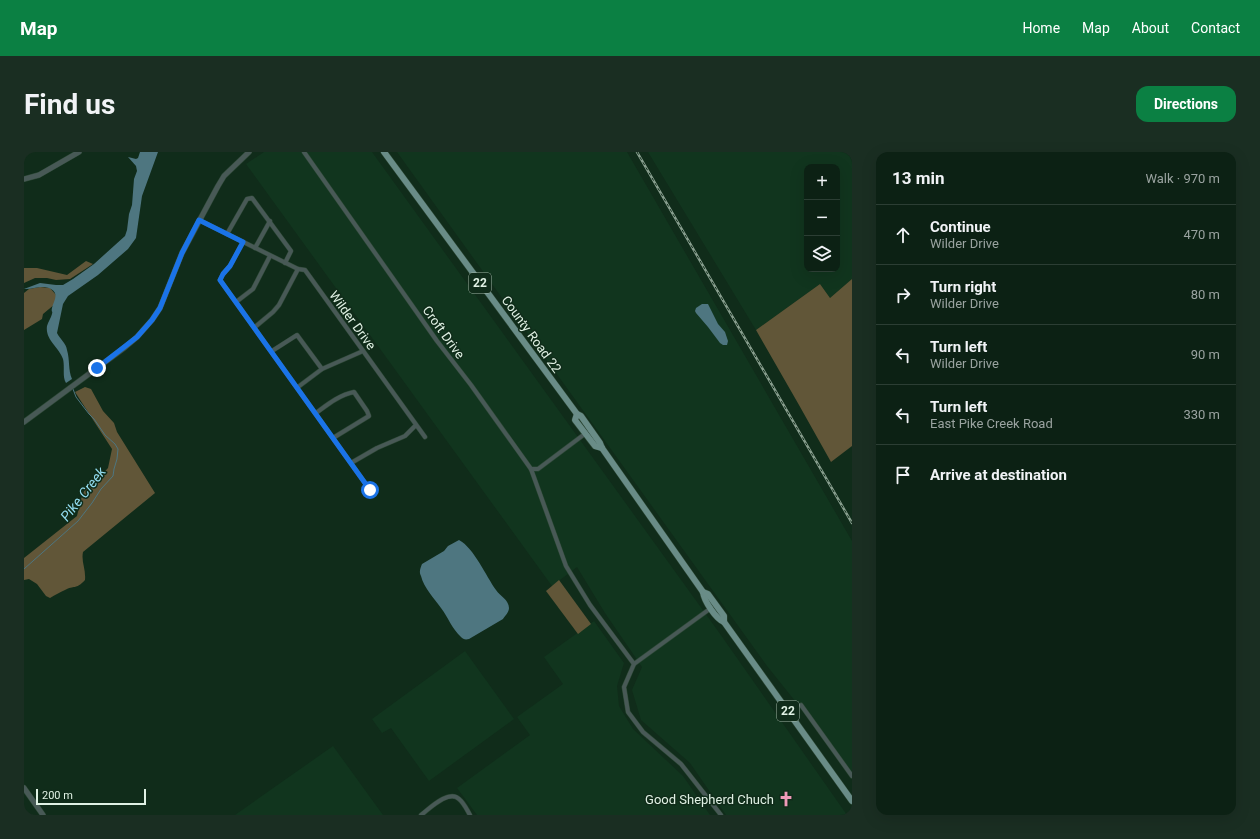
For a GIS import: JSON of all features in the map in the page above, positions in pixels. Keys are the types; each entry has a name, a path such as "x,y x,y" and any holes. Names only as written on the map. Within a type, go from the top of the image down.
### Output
{"main road":[{"name":"County Road 22","path":"384,152 577,414 581,416 703,592 708,594 724,616 724,622"},
{"name":"County Road 22","path":"577,414 575,420 595,446 602,448"},
{"name":"County Road 22","path":"703,592 703,598 719,620 724,622 852,801"}],"street":[{"path":"24,180 39,175 79,152"},
{"path":"24,422 137,337 152,320 160,308 182,253 224,176 249,152"},
{"name":"Croft Drive","path":"304,152 432,334 471,385 530,469 566,566 590,605 634,664"},
{"path":"227,234 247,199 252,198 270,221 290,251 285,263"},
{"name":"Wilder Drive","path":"199,220 270,256 298,269 305,270 425,437"},
{"path":"255,248 270,221"},
{"path":"243,242 230,266 220,280 298,387 370,490"},
{"path":"236,302 253,288 270,256"},
{"path":"255,327 279,305 298,269"},
{"path":"272,351 297,335 322,370"},
{"path":"298,387 322,370 363,351"},
{"path":"316,413 334,400 348,393 354,392 367,411 369,416 333,438"},
{"path":"351,463 377,448 405,436 416,425"},
{"path":"530,469 538,468 586,433"},
{"path":"711,608 634,664 624,687 628,712 644,732 681,764 721,815"},
{"path":"801,705 852,776"},
{"path":"24,788 43,815"},
{"path":"421,815 450,796 459,799 470,815"}],"shaded area":[{"path":"264,152 372,152 718,631 847,815 726,815 690,763 641,720 632,690 642,667 605,613 577,567 552,586 246,164"},
{"path":"397,152 627,152 852,541 852,772 767,666"},
{"path":"648,152 852,152 852,279 830,298 820,284 756,330"},
{"path":"86,261 93,264 70,279 56,280 35,278 24,283 24,268 37,268 67,275"},
{"path":"852,279 852,446 831,462 756,330 820,284 830,298"},
{"path":"40,287 50,288 57,296 55,304 43,314 42,319 24,330 24,293 29,289"},
{"path":"85,387 91,389 103,411 114,423 117,432 155,493 83,552 85,580 82,583 50,598 46,596 37,584 29,579 24,580 24,558 77,516 85,489 98,479 108,468 112,449 75,392"},
{"path":"559,580 591,624 578,634 546,591"},
{"path":"594,621 624,663 617,686 619,706 633,729 683,776 710,815 477,815 457,788 530,735 517,717 563,684 544,657"},
{"path":"465,651 514,719 429,781 391,728 382,733 372,719"},
{"path":"333,746 383,815 235,815"}],"water":[{"path":"140,152 158,152 142,196 136,238 128,249 98,275 68,296 63,304 57,333 65,345 68,354 72,379 66,383 64,378 63,359 50,339 47,331 47,326 52,314 56,296 55,293 51,289 44,287 24,289 40,283 63,285 94,264 125,236 132,205 134,179 137,171 136,166 128,157 136,159 138,158"},
{"path":"702,304 708,304 718,324 725,332 728,341 727,345 720,343 696,313 696,308"},
{"path":"459,540 470,549 496,590 509,605 508,612 503,619 469,639 462,638 455,630 427,589 420,575 422,564"}],"waterway":[{"name":"Pike Creek","path":"24,569 78,521 101,489 113,476 118,449 115,444 105,435 76,397 73,389"}],"railway":[{"path":"637,152 852,523"}],"place":[{"name":"Good Shepherd Chuch","path":"786,799"}],"route":[{"path":"97,368 137,337 152,320 160,308 182,253 199,220 243,242 230,266 220,280 370,490"}]}
